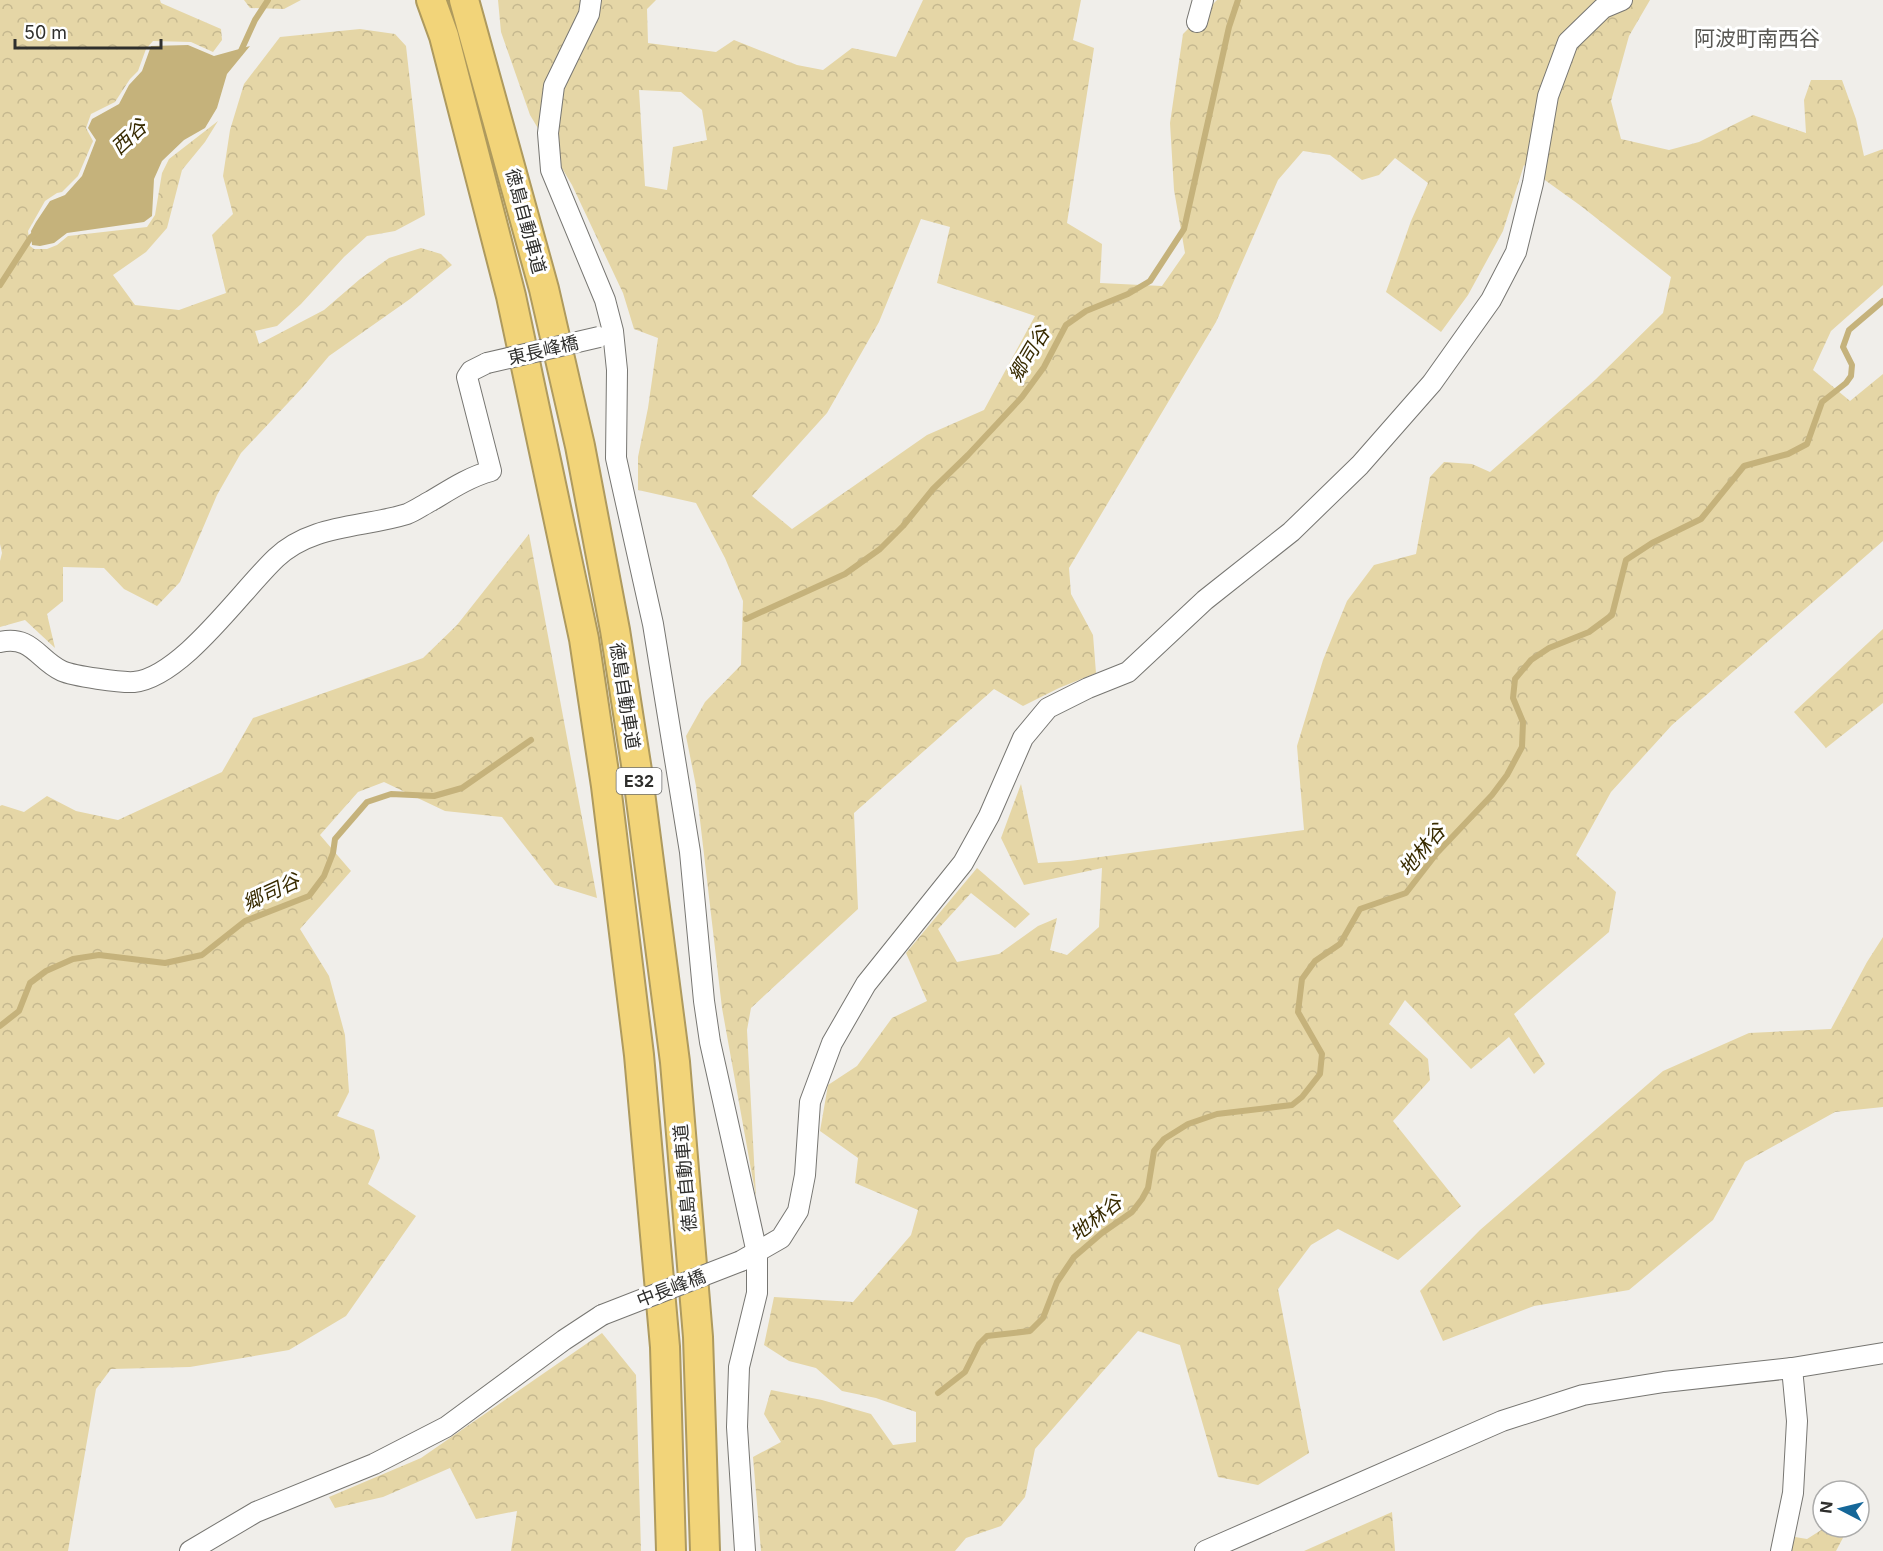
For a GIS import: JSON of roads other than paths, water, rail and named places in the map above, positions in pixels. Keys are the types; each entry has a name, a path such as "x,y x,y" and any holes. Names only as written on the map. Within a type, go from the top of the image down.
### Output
{"highway":[{"name":"徳島自動車道","path":"431,0 444,36 511,296 588,662 606,786 639,1055 665,1347 671,1551"},
{"name":"徳島自動車道","path":"464,0 544,289 580,446 615,630 636,766 676,1074 698,1336 705,1551"}],"street":[{"path":"591,0 589,14 554,86 548,133 551,170 605,300 606,334 616,370 616,458 653,624 687,829 710,1042 757,1293 739,1367 737,1427 745,1551"},
{"path":"1197,22 1203,0"},
{"name":"中長峰橋","path":"190,1551 256,1512 374,1464 446,1427 564,1340 602,1315 749,1257 781,1238 798,1211 805,1175 810,1102 832,1043 866,984 963,863 989,816 1023,738 1048,708 1128,672 1205,600 1290,532 1360,465 1432,383 1491,300 1516,252 1533,183 1548,96 1568,42 1603,8 1622,0"},
{"name":"東長峰橋","path":"0,642 10,639 27,644 59,670 72,675 134,682 170,667 217,624 276,557 303,539 337,528 408,514 473,476 491,471 467,377 471,370 487,363 606,334"},
{"path":"1204,1551 1502,1420 1583,1395 1664,1382 1792,1368 1883,1353"},
{"path":"1781,1551 1792,1493 1797,1421 1792,1368"}],"water":[{"path":"188,45 214,56 250,46 227,74 217,108 205,128 184,140 162,161 154,179 152,216 144,222 67,233 54,243 32,245 31,231 50,201 65,195 82,176 96,140 88,128 92,119 119,104 129,85 142,71 151,46"}],"waterway":[{"name":"西谷","path":"240,53 255,20 268,0"},
{"name":"郷司谷","path":"746,619 845,574 880,549 903,526 933,489 1022,397 1044,367 1066,325 1086,311 1128,294 1150,281 1184,229 1229,27 1238,0"},
{"name":"西谷","path":"0,285 31,237 37,232"},
{"name":"地林谷","path":"938,1393 965,1372 979,1344 987,1336 1030,1331 1043,1318 1057,1282 1074,1257 1132,1212 1142,1199 1148,1188 1154,1151 1164,1139 1188,1124 1217,1114 1292,1105 1302,1097 1320,1074 1322,1054 1298,1012 1302,979 1315,961 1340,944 1360,909 1406,893 1437,853 1492,795 1507,775 1522,747 1523,722 1513,698 1515,679 1531,660 1549,648 1589,632 1612,615 1626,560 1652,543 1701,519 1744,466 1788,454 1807,444 1822,402 1846,383 1851,376 1852,365 1843,347 1849,330 1883,301"},
{"name":"郷司谷","path":"0,1026 19,1011 30,983 46,971 73,959 99,955 165,963 202,955 245,921 309,896 324,876 333,853 335,839 367,802 391,794 434,796 462,788 531,740"}],"district":[{"name":"阿波町南西谷","path":"1757,38"}]}
